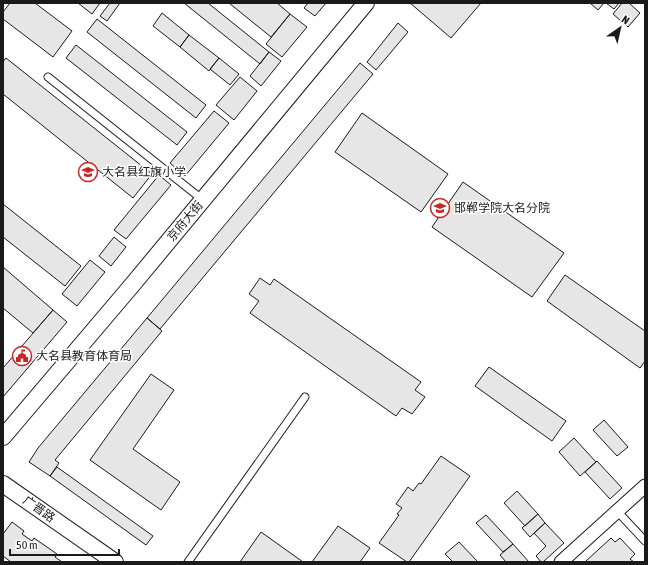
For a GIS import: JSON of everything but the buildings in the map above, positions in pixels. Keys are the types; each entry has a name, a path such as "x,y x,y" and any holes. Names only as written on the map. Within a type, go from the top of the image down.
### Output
{"street":[{"name":"京府大街","path":"3,438 366,3"},
{"name":"广晋路","path":"3,484 115,562"},
{"path":"561,562 645,486"}],"lane":[{"path":"48,77 203,200"},
{"path":"188,562 305,397"},
{"path":"617,511 645,541"}],"place":[{"name":"大名县红旗小学","path":"88,172"},
{"name":"邯郸学院大名分院","path":"440,208"},
{"name":"大名县教育体育局","path":"22,356"}]}
